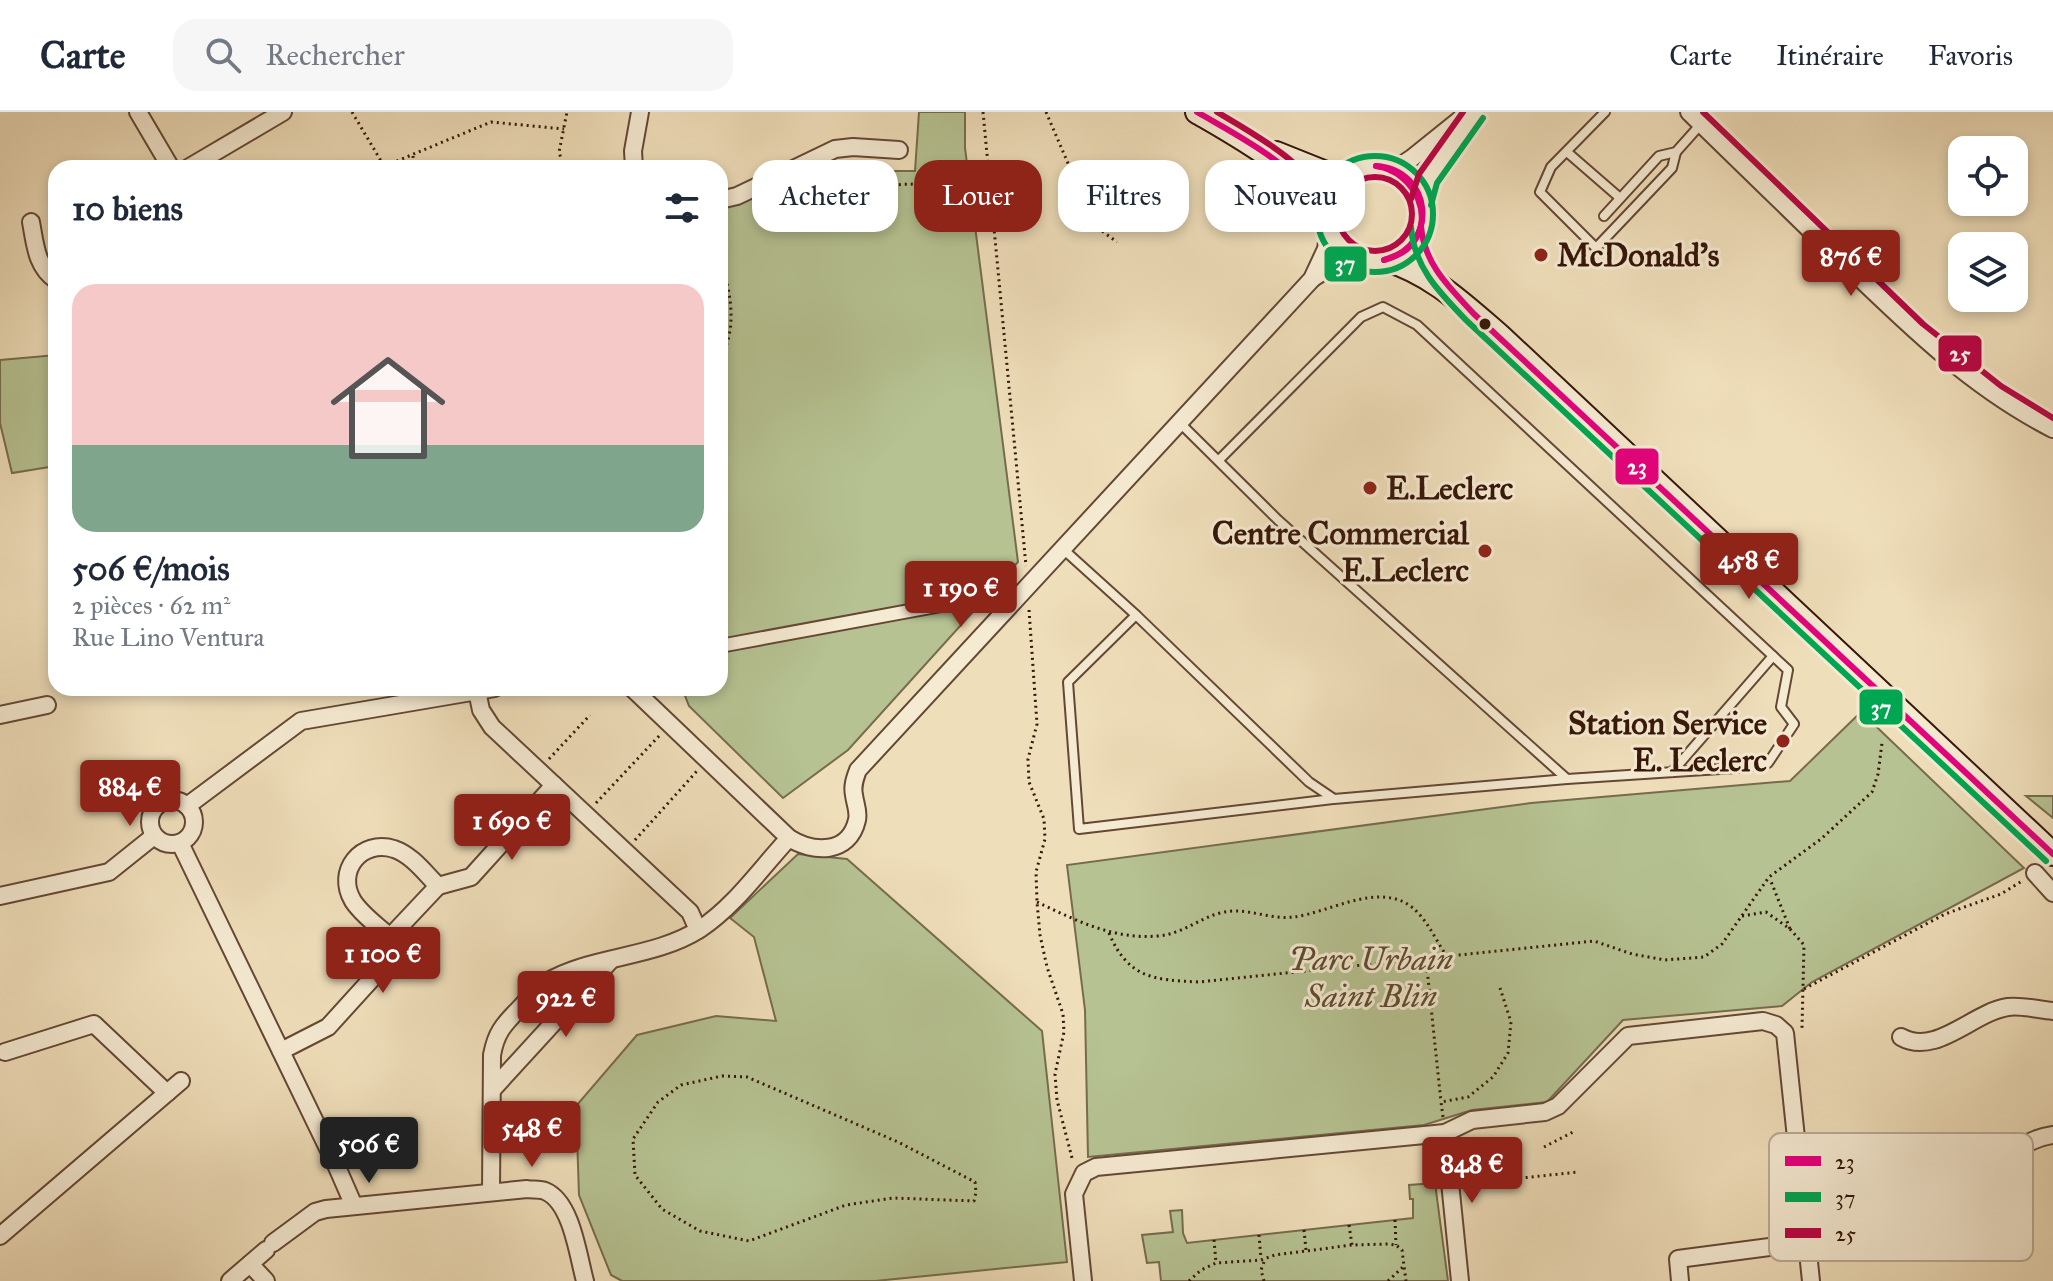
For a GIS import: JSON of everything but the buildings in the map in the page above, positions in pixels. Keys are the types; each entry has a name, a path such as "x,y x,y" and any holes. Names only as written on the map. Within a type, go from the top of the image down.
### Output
{"main road":[{"path":"1197,112 1273,160"},
{"path":"1255,146 1292,160"},
{"path":"1365,166 1388,168 1406,177 1415,188 1421,202 1421,239 1426,257 1474,314"},
{"path":"1376,261 1403,253 1413,243 1421,226"},
{"path":"1332,232 1338,246 1349,255 1425,277 1474,314 2053,854"}],"street":[{"path":"138,112 166,160"},
{"path":"202,160 283,112"},
{"path":"634,160 640,112"},
{"path":"1388,168 1412,158 1472,112"},
{"path":"1421,202 1428,179 1472,112"},
{"path":"1695,118 1947,359 2002,399 2053,429"},
{"path":"728,198 827,153 853,147 899,150"},
{"path":"31,222 37,255 48,275"},
{"path":"1312,279 1326,249 1327,232"},
{"path":"640,696 789,838 804,847 818,850 838,845 850,835 857,821 853,784 858,770 1011,603 1312,279 1330,267 1376,261"},
{"path":"728,645 1001,594 1011,603"},
{"path":"187,806 301,721 448,696"},
{"path":"478,696 481,710 492,727 690,912 698,930"},
{"path":"0,715 47,705"},
{"path":"281,1051 328,1027 387,962 390,937 438,886 471,877 554,785"},
{"path":"174,800 187,806 194,826 180,843 166,844 154,836 150,822 154,809 160,803 174,800"},
{"path":"0,896 109,872 154,836"},
{"path":"491,1192 495,1037 507,1021 543,985 567,972 669,944 698,930 722,912 789,838"},
{"path":"180,843 354,1206"},
{"path":"390,937 353,901 348,889 348,875 356,856 367,849 394,849 416,863 438,886"},
{"path":"2035,873 2053,893"},
{"path":"492,1090 610,960"},
{"path":"1901,1037 1912,1043 1928,1043 2008,1007 2053,1011"},
{"path":"1083,1281 1074,1194 1084,1173 1096,1167 1445,1133 1472,1120 1545,1112 1558,1106 1628,1036 1763,1021 1776,1025 1785,1033 1797,1133"},
{"path":"5,1052 94,1024 167,1093"},
{"path":"0,1236 181,1081"},
{"path":"1445,1133 1460,1281"},
{"path":"2033,1138 2053,1135"},
{"path":"230,1281 315,1212 527,1189 546,1192 559,1201 567,1215 585,1281"},
{"path":"1680,1281 1678,1259 1769,1247"},
{"path":"1809,1261 1811,1281"},
{"path":"250,1264 266,1281"}],"lane":[{"path":"1605,112 1551,167 1540,192 1596,248 1672,168 1676,152 1695,118"},
{"path":"1567,152 1620,198"},
{"path":"1604,216 1659,156 1676,152"},
{"path":"1219,460 1361,317 1383,307 1417,325 1788,670 1781,707 1794,724 1788,733"},
{"path":"1180,423 1278,520 1567,779"},
{"path":"1062,548 1309,782 1334,799"},
{"path":"1136,615 1068,682 1079,829 1334,799 1736,768 1768,763 1778,748"},
{"path":"1672,772 1773,656"}],"path":[{"path":"352,112 378,160"},
{"path":"562,160 559,152 567,112"},
{"path":"983,112 988,160"},
{"path":"1046,112 1079,189 1102,231 1117,242"},
{"path":"400,160 491,122 564,129"},
{"path":"826,160 827,153"},
{"path":"412,155 413,160"},
{"path":"746,210 752,208"},
{"path":"995,232 1028,585 1037,724 1028,759 1029,782 1044,819 1045,839 1036,872 1037,902 1042,946 1063,1014 1064,1032 1055,1074 1057,1100 1072,1158"},
{"path":"728,289 731,312 728,342"},
{"path":"539,770 590,715"},
{"path":"585,814 670,724"},
{"path":"1109,933 1117,952 1135,970 1170,980 1199,982 1594,941 1632,954 1665,960 1704,957 1722,944 1769,877 1821,839 1872,792 1882,743"},
{"path":"625,851 707,759"},
{"path":"1804,989 1945,914 2001,894 2035,873"},
{"path":"1769,877 1790,929"},
{"path":"1037,902 1109,933 1157,937 1182,932 1201,919 1236,910 1290,918 1375,895 1418,911 1446,956"},
{"path":"1742,916 1766,912 1790,929 1804,945 1802,1030"},
{"path":"1426,958 1445,1133"},
{"path":"1441,1102 1468,1097 1493,1077 1508,1053 1511,1022 1500,988"},
{"path":"722,1076 747,1077 898,1142 975,1182 974,1201 893,1198 846,1205 749,1241 700,1231 662,1209 635,1175 633,1139 658,1102 681,1085 722,1076"},
{"path":"1544,1147 1573,1132"},
{"path":"1450,1185 1578,1172"},
{"path":"1395,1220 1396,1245"},
{"path":"1349,1225 1352,1245"},
{"path":"1304,1230 1307,1251"},
{"path":"1259,1235 1264,1281"},
{"path":"1214,1240 1216,1263"},
{"path":"1189,1281 1201,1270 1216,1263 1263,1260 1275,1255 1352,1245 1396,1245 1402,1250 1406,1281"},
{"path":"1388,1281 1405,1265"}],"green space":[{"path":"919,112 965,112 967,160 916,160"},
{"path":"898,171 914,171 914,232 976,232 1018,562 848,750 783,798 689,706 685,696 728,696 728,204 752,196 752,232 898,232"},
{"path":"48,356 48,467 12,473 0,423 0,360"},
{"name":"Parc Urbain Saint Blin","path":"1861,712 2024,868 1812,982 1782,1006 1623,1020 1547,1102 1472,1110 1424,1125 1088,1157 1085,1010 1067,865 1531,803 1790,781"},
{"path":"2026,796 2053,796 2053,818"},
{"path":"798,854 847,859 1042,1031 1067,1262 875,1281 622,1281 611,1275 579,1195 576,1106 637,1035 716,1016 776,1021 754,937 730,918"},
{"path":"1435,1183 1448,1281 1161,1281 1159,1262 1147,1263 1142,1235 1173,1232 1170,1211 1182,1210 1183,1233 1187,1243 1413,1218 1409,1185"}],"transit line":[{"name":"23","path":"1197,112 1274,160"},
{"name":"25","path":"1217,112 1291,160"},
{"name":"25","path":"1411,199 1419,174 1463,112"},
{"name":"25","path":"1703,112 1923,324 2001,386 2053,418"},
{"name":"37","path":"1431,205 1437,183 1483,118"},
{"name":"37","path":"1375,156 1397,160 1416,173 1429,192 1433,214 1429,236 1416,255 1397,268 1375,272 1353,268 1334,255 1321,236 1317,214 1321,192 1334,173 1353,160 1375,156"},
{"name":"23","path":"1376,166 1402,177 1418,199 1421,212 1421,225 1416,238 1404,252 1384,260"},
{"name":"23","path":"1376,166 1395,171 1409,180 1418,194 1422,209 1421,225 1414,240 1402,252 1384,260"},
{"name":"25","path":"1375,177 1396,183 1406,193 1412,214 1406,235 1396,245 1375,251 1354,245 1344,235 1338,214 1344,193 1354,183 1375,177"},
{"name":"23","path":"1421,226 1432,263 1474,314 2053,854"},
{"name":"37","path":"1411,227 1417,255 1430,279 1467,321 2046,861"}],"place":[{"name":"McDonald's","path":"1541,255"},
{"name":"E.Leclerc","path":"1370,488"},
{"name":"Centre Commercial E.Leclerc","path":"1485,551"},
{"name":"Station Service E. Leclerc","path":"1783,741"}]}
